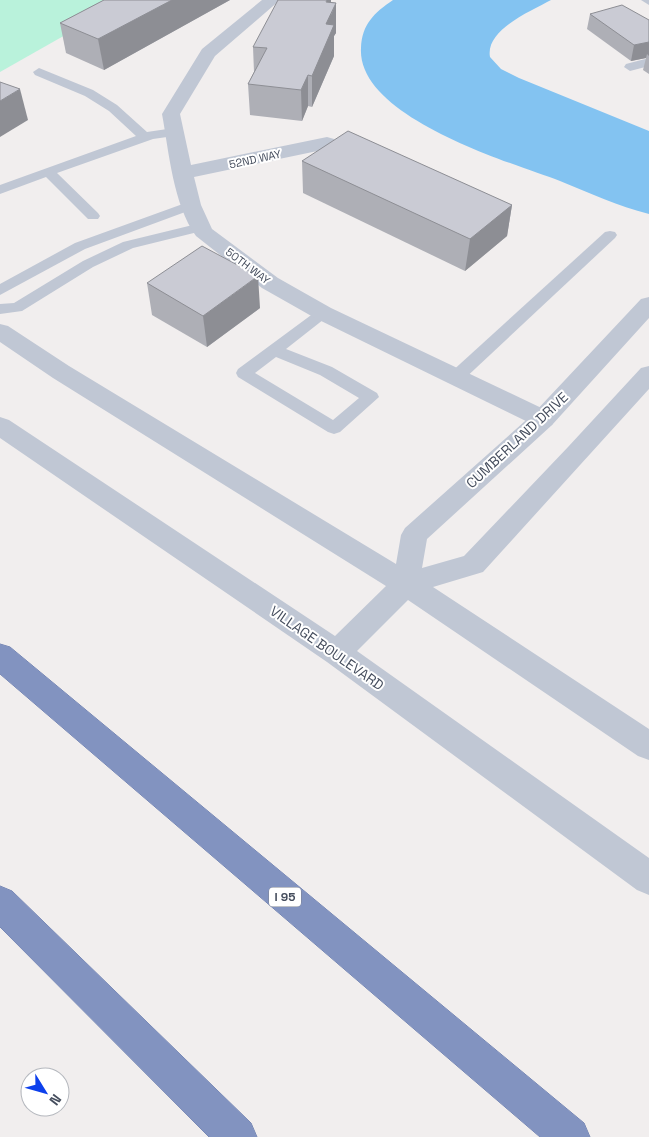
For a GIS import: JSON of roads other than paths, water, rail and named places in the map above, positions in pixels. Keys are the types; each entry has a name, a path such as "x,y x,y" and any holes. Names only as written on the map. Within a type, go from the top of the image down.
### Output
{"highway":[{"name":"I 95","path":"0,656 570,1137"},
{"path":"0,903 237,1137"}],"street":[{"name":"50TH WAY","path":"272,0 208,53 171,114 182,174 191,206 203,232 270,283 323,313 455,378 544,419"},
{"name":"52ND WAY","path":"182,174 327,144"},
{"name":"CUMBERLAND DRIVE","path":"406,584 414,534 544,419 649,304"},
{"path":"0,331 61,372 406,584 649,746"},
{"path":"337,653 406,584 473,564 649,374"},
{"name":"VILLAGE BOULEVARD","path":"0,426 337,653 649,878"}],"lane":[{"path":"630,67 649,62"},
{"path":"39,72 89,93 113,108 146,137"},
{"path":"0,190 146,137 174,132"},
{"path":"48,172 93,216"},
{"path":"0,290 80,246 191,206"},
{"path":"0,309 17,308 88,264 128,245 201,226"},
{"path":"455,378 610,236"},
{"path":"275,350 326,371 371,397 334,428 244,373 323,313"}],"water":[{"path":"393,0 551,0 511,22 502,30 490,47 490,57 501,69 519,78 649,131 649,214 615,203 474,149 440,133 409,115 383,95 366,73 361,48 364,32 370,20"}]}
